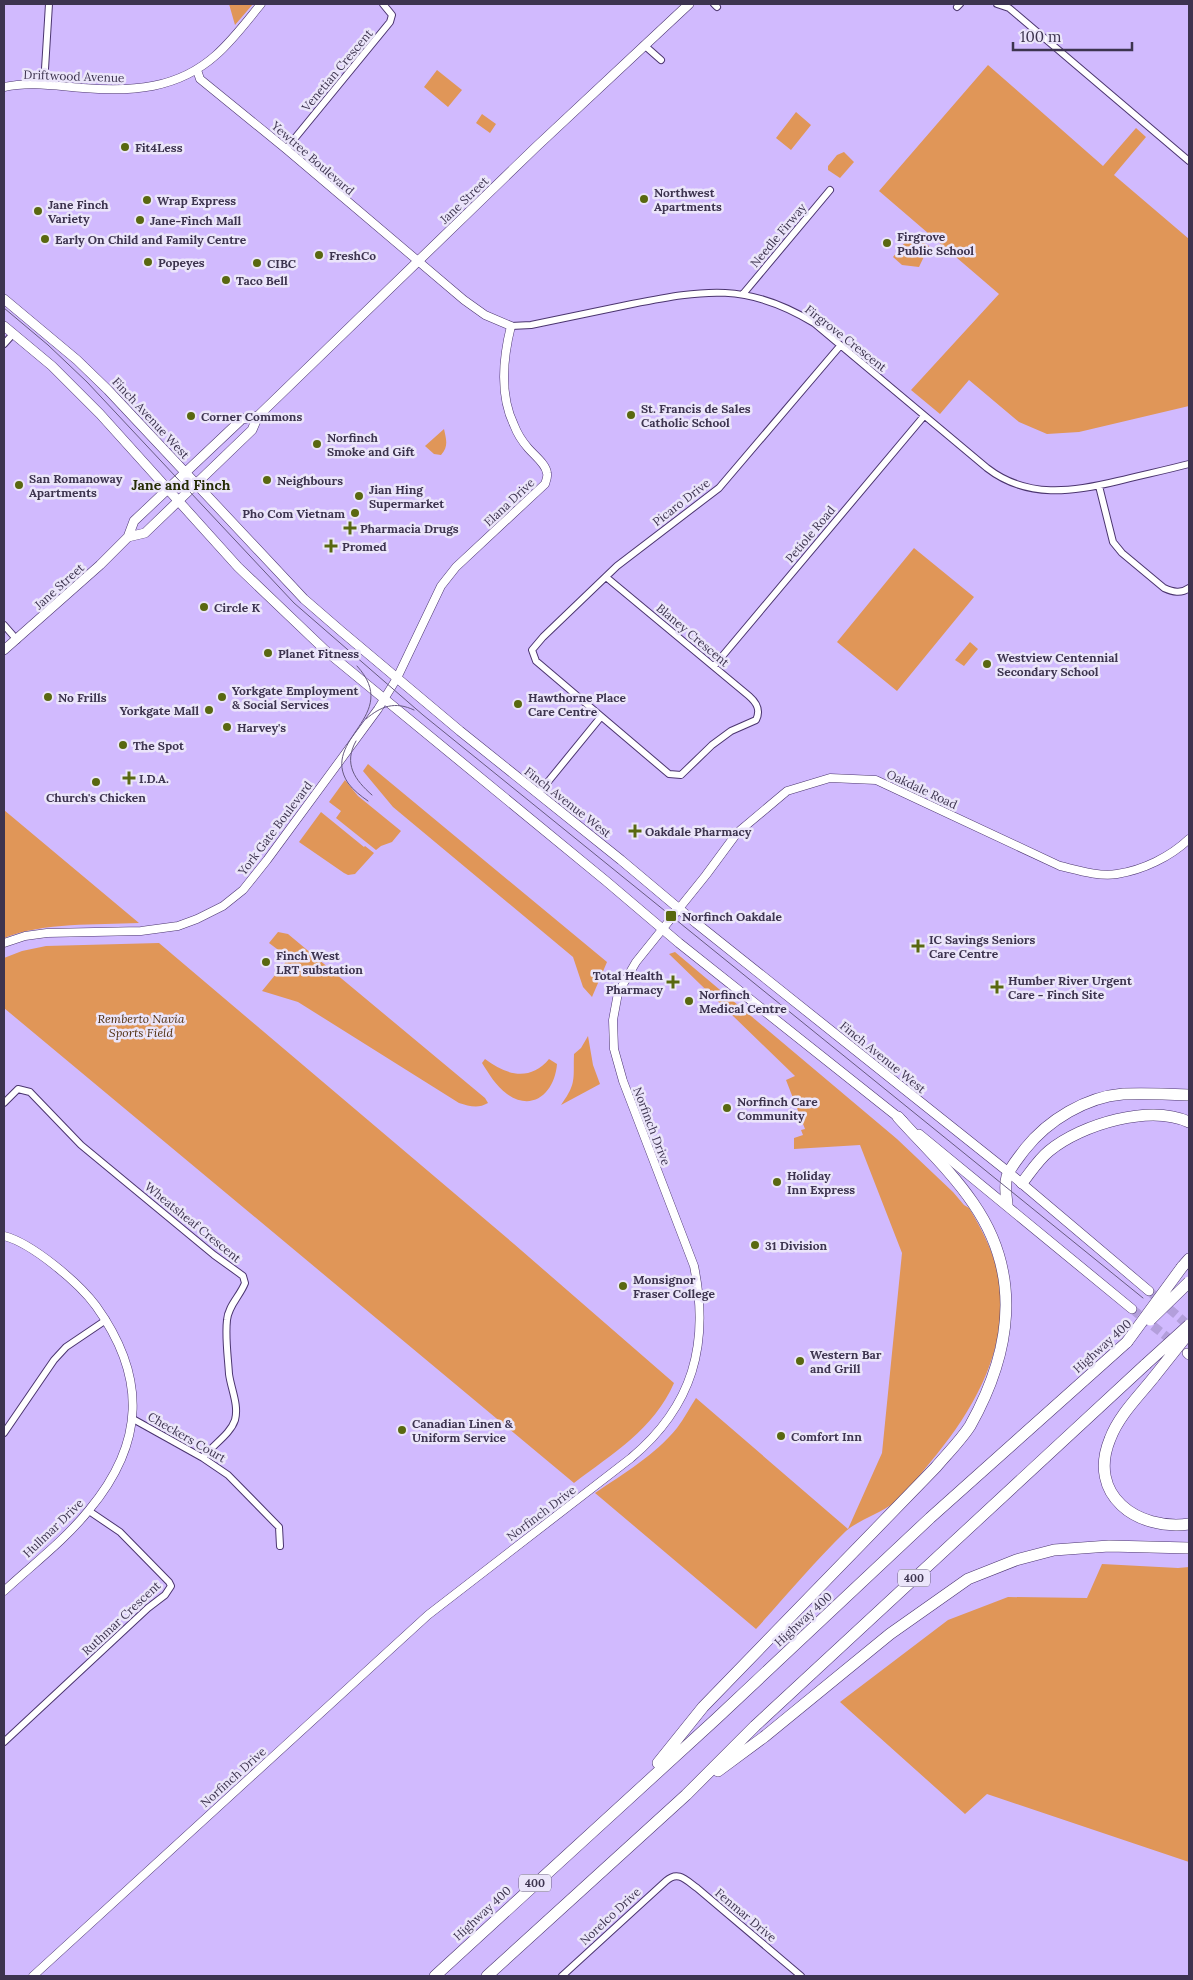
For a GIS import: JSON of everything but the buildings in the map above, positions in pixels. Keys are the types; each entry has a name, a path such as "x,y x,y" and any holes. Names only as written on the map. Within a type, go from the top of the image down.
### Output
{"highway":[{"path":"1007,1204 1004,1184 1007,1171 1034,1138 1051,1123 1088,1103 1107,1097 1123,1094 1189,1095"},
{"path":"1022,1183 1048,1152 1068,1137 1094,1126 1116,1120 1152,1115 1176,1116 1189,1122"},
{"path":"636,1791 703,1707 936,1467 969,1427 996,1370 1002,1351 1006,1318 1005,1288 998,1251 973,1203 898,1117"},
{"path":"1127,1342 1186,1263"},
{"name":"Highway 400","path":"436,1976 716,1719 930,1518 1127,1342 1189,1282"},
{"name":"400","path":"487,1976 686,1795 755,1726 1189,1325"},
{"path":"1189,1334 1125,1412 1109,1440 1105,1463 1107,1480 1114,1497 1123,1508 1134,1516 1159,1525 1189,1524"},
{"path":"686,1795 764,1737 890,1634 968,1579 1016,1560 1054,1550 1109,1546 1189,1548"}],"main road":[{"name":"Jane Street","path":"128,537 145,533 178,502 252,430 258,416 689,4"},
{"name":"Finch Avenue West","path":"4,299 77,360 115,397 304,599 538,794 1022,1183 1148,1291"},
{"path":"4,326 59,373 100,414 226,554 279,608 326,651 662,928 1007,1204 1132,1308"},
{"name":"Jane Street","path":"4,650 100,565 128,537 134,521 242,419 258,416"}],"street":[{"path":"44,84 49,4"},
{"name":"Driftwood Avenue","path":"4,87 44,84 117,91 140,89 161,84 197,70 216,55 261,4"},
{"name":"Venetian Crescent","path":"286,149 390,22 392,15 383,4"},
{"path":"997,4 1009,8 1022,18 1189,161"},
{"path":"644,45 661,60"},
{"name":"Yewtree Boulevard","path":"197,70 200,79 418,261"},
{"name":"Needle Firway","path":"744,294 830,190"},
{"name":"Firgrove Crescent","path":"418,261 474,308 511,326 531,325 696,292 744,294 764,299 792,310 814,324 992,472 1012,483 1056,492 1099,486 1189,464"},
{"name":"Elana Drive","path":"397,678 441,586 456,567 545,484 547,479 547,472 544,466 519,435 508,409 503,378 511,326"},
{"path":"4,344 13,334"},
{"name":"Picaro Drive","path":"606,577 617,566 719,488 840,346"},
{"name":"Petiole Road","path":"714,666 924,416"},
{"path":"1099,486 1113,542 1122,553 1164,588 1172,592 1180,592 1189,588"},
{"name":"Blaney Crescent","path":"606,577 714,666 755,701 759,715 750,724 731,731 712,745 681,775 676,776 669,774 600,718 536,662 532,650 543,636 606,577"},
{"path":"4,625 17,640"},
{"name":"York Gate Boulevard","path":"4,943 24,936 47,933 162,929 197,919 223,906 242,890 262,867 385,699 397,678"},
{"path":"538,794 600,718"},
{"name":"Oakdale Road","path":"662,928 706,875 737,833 787,791 830,778 876,780 1060,866 1085,872 1116,875 1148,865 1166,857 1189,839"},
{"name":"Norfinch Drive","path":"33,1976 428,1615 631,1458 646,1445 670,1418 690,1378 696,1358 700,1335 698,1284 694,1266 623,1081 614,1050 613,1020 618,993 627,976 662,928"},
{"name":"Wheatsheaf Crescent","path":"4,1103 18,1089 30,1092 81,1144 214,1255 243,1276 245,1283 228,1311 227,1321 230,1376 236,1413 229,1431 208,1450 203,1458"},
{"name":"Hullmar Drive","path":"4,1236 21,1242 41,1256 79,1287 91,1300 106,1320 128,1364 133,1394 133,1419 117,1466 106,1487 89,1511 4,1591"},
{"path":"4,1433 54,1360 66,1347 106,1320"},
{"name":"Checkers Court","path":"133,1419 203,1458 240,1484 279,1527 280,1546"},
{"name":"Ruthmar Crescent","path":"4,1742 148,1608 169,1591 171,1586 120,1532 89,1511"},
{"name":"Norelco Drive","path":"562,1976 666,1881 675,1875"},
{"name":"Fenmar Drive","path":"675,1875 679,1875 697,1888 801,1976"}],"green space":[{"path":"229,4 253,4 235,25"},
{"path":"988,65 1103,166 1136,128 1146,137 1114,175 1189,239 1189,406 1079,432 1047,434 1019,422 969,380 940,414 911,390 999,294 879,191"},
{"path":"437,70 462,90 448,107 424,87"},
{"path":"796,112 811,125 791,150 776,138"},
{"path":"482,114 496,124 490,133 476,123"},
{"path":"844,152 854,162 840,178 828,170 828,166 837,155"},
{"path":"911,235 929,246 919,267 902,265 893,257"},
{"path":"444,429 445,449 441,455 434,454 425,446"},
{"path":"914,548 974,597 897,691 837,642"},
{"path":"970,642 978,649 964,666 955,660"},
{"path":"368,764 607,962 592,997 583,987 573,957 393,807 363,771"},
{"path":"345,780 358,796 401,831 392,842 376,850 336,818 341,811 329,802"},
{"path":"4,810 139,923 53,927 36,929 4,938"},
{"path":"321,812 374,853 355,874 348,875 344,873 299,842"},
{"path":"278,932 288,934 485,1098 488,1103 470,1106 459,1103 298,1002 262,991 289,958 269,943"},
{"name":"Remberto Navia Sports Field","path":"159,943 514,1244 674,1383 666,1399 644,1427 617,1451 574,1483 4,1008 4,958 22,951 46,946"},
{"path":"675,952 897,1139 969,1208 991,1251 996,1266 1000,1292 997,1342 979,1389 953,1434 901,1497 846,1531 756,1629 595,1493 638,1464 659,1447 677,1428 696,1398 848,1529 882,1453 902,1253 860,1145 794,1149 794,1138 803,1135 801,1130 805,1129 786,1080 795,1076 669,954"},
{"path":"588,1036 593,1065 600,1084 561,1105 572,1086 574,1054 581,1048"},
{"path":"485,1059 501,1069 518,1074 534,1071 549,1059 557,1064 552,1083 547,1090 534,1100 526,1101 507,1094 499,1087 482,1063"},
{"path":"1102,1564 1189,1567 1189,1862 987,1794 965,1814 840,1702 948,1620 1008,1597 1087,1598"}],"tunnel":[{"path":"1149,1291 1189,1326"},
{"path":"1132,1309 1177,1345"}],"tram line":[{"path":"4,308 48,345 87,382 294,603 423,715 1143,1298"},
{"path":"357,666 369,684 371,699 367,713 344,753 342,767 348,783 368,801"},
{"path":"366,719 388,706 401,706 414,710"},
{"path":"356,741 351,757 353,771 360,783 372,795"}],"place":[{"name":"Fit4Less","path":"125,147"},
{"name":"Northwest Apartments","path":"644,199"},
{"name":"Wrap Express","path":"147,200"},
{"name":"Jane Finch Variety","path":"38,211"},
{"name":"Jane-Finch Mall","path":"140,220"},
{"name":"Early On Child and Family Centre","path":"45,239"},
{"name":"Firgrove Public School","path":"887,243"},
{"name":"FreshCo","path":"319,255"},
{"name":"Popeyes","path":"148,262"},
{"name":"CIBC","path":"257,263"},
{"name":"Taco Bell","path":"226,280"},
{"name":"St. Francis de Sales Catholic School","path":"631,415"},
{"name":"Corner Commons","path":"191,416"},
{"name":"Norfinch Smoke and Gift","path":"317,444"},
{"name":"Neighbours","path":"267,480"},
{"name":"San Romanoway Apartments","path":"19,485"},
{"name":"Jian Hing Supermarket","path":"359,496"},
{"name":"Pho Com Vietnam","path":"355,513"},
{"name":"Pharmacia Drugs","path":"350,528"},
{"name":"Promed","path":"331,546"},
{"name":"Circle K","path":"204,607"},
{"name":"Planet Fitness","path":"268,653"},
{"name":"Westview Centennial Secondary School","path":"987,664"},
{"name":"No Frills","path":"48,697"},
{"name":"Yorkgate Employment & Social Services","path":"222,697"},
{"name":"Hawthorne Place Care Centre","path":"518,704"},
{"name":"Yorkgate Mall","path":"209,710"},
{"name":"Harvey's","path":"227,727"},
{"name":"The Spot","path":"123,745"},
{"name":"I.D.A.","path":"129,778"},
{"name":"Church's Chicken","path":"96,782"},
{"name":"Oakdale Pharmacy","path":"635,831"},
{"name":"Norfinch Oakdale","path":"671,916"},
{"name":"IC Savings Seniors Care Centre","path":"918,946"},
{"name":"Finch West LRT substation","path":"266,962"},
{"name":"Total Health Pharmacy","path":"673,982"},
{"name":"Humber River Urgent Care - Finch Site","path":"997,987"},
{"name":"Norfinch Medical Centre","path":"689,1001"},
{"name":"Norfinch Care Community","path":"727,1108"},
{"name":"Holiday Inn Express","path":"777,1182"},
{"name":"31 Division","path":"755,1245"},
{"name":"Monsignor Fraser College","path":"623,1286"},
{"name":"Western Bar and Grill","path":"800,1361"},
{"name":"Canadian Linen & Uniform Service","path":"402,1430"},
{"name":"Comfort Inn","path":"781,1436"}],"district":[{"name":"Jane and Finch","path":"181,485"}]}
